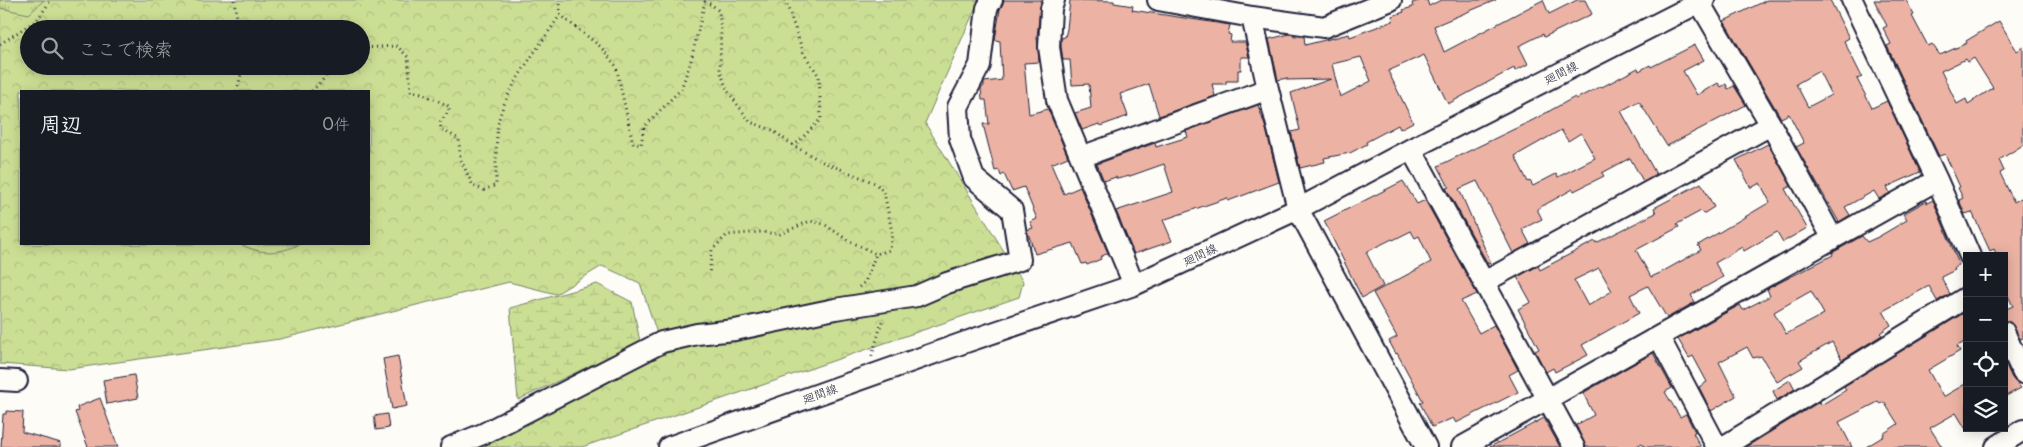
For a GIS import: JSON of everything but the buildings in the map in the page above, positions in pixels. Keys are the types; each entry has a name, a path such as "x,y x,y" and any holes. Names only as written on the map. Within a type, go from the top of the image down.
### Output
{"street":[{"path":"451,447 485,433 662,342 697,334 735,330 835,309 917,296 946,283 1020,260 1012,210 974,178 960,139 958,107 980,65 987,8 992,0"},
{"path":"1054,0 1050,9 1049,47 1057,100 1134,285"},
{"path":"1158,0 1252,17 1324,27 1391,0"},
{"path":"1852,0 1937,180 1968,252"},
{"path":"1700,1 1833,239"},
{"name":"廻間線","path":"669,447 1134,285 1298,209 1700,1"},
{"path":"1252,17 1298,209 1426,447"},
{"path":"1081,157 1268,89"},
{"path":"1484,282 1771,125"},
{"path":"1411,150 1574,447"},
{"path":"1462,447 1937,180"},
{"path":"1723,447 1963,299"},
{"path":"1659,337 1717,447"},
{"path":"2008,341 2023,373"},
{"path":"1996,447 2023,430"}],"path":[{"path":"38,20 51,0"},
{"path":"234,0 237,20"},
{"path":"370,47 396,46 408,57 411,91 421,93 449,106 450,111 440,122 441,129 459,139 460,158 473,186 484,190 496,185 496,153 501,113 521,74 560,15 560,0"},
{"path":"784,0 804,54 819,76 821,119 794,146"},
{"path":"560,15 601,47 616,66 633,143 641,145 644,127 681,88 690,64 705,2 711,4 719,11 721,30 720,70 727,90 750,122 772,130 794,146 823,162 875,183 884,192 892,232 890,250 876,254 846,239 824,224 810,221 780,234 761,232 727,235 712,250 709,275"},
{"path":"0,44 20,31"},
{"path":"237,90 241,75"},
{"path":"313,90 327,75"},
{"path":"835,309 865,282 876,254"},
{"path":"877,374 872,356 888,301"}],"green space":[{"path":"0,0 979,0 925,123 1023,282 1019,297 582,447 480,447 663,351 640,283 602,266 556,294 509,282 280,339 69,369 0,364"},
{"path":"0,0 44,0 29,14 0,8"},
{"path":"242,245 298,245 285,250 270,252"},
{"path":"597,284 632,302 640,342 518,400 510,308"}]}
